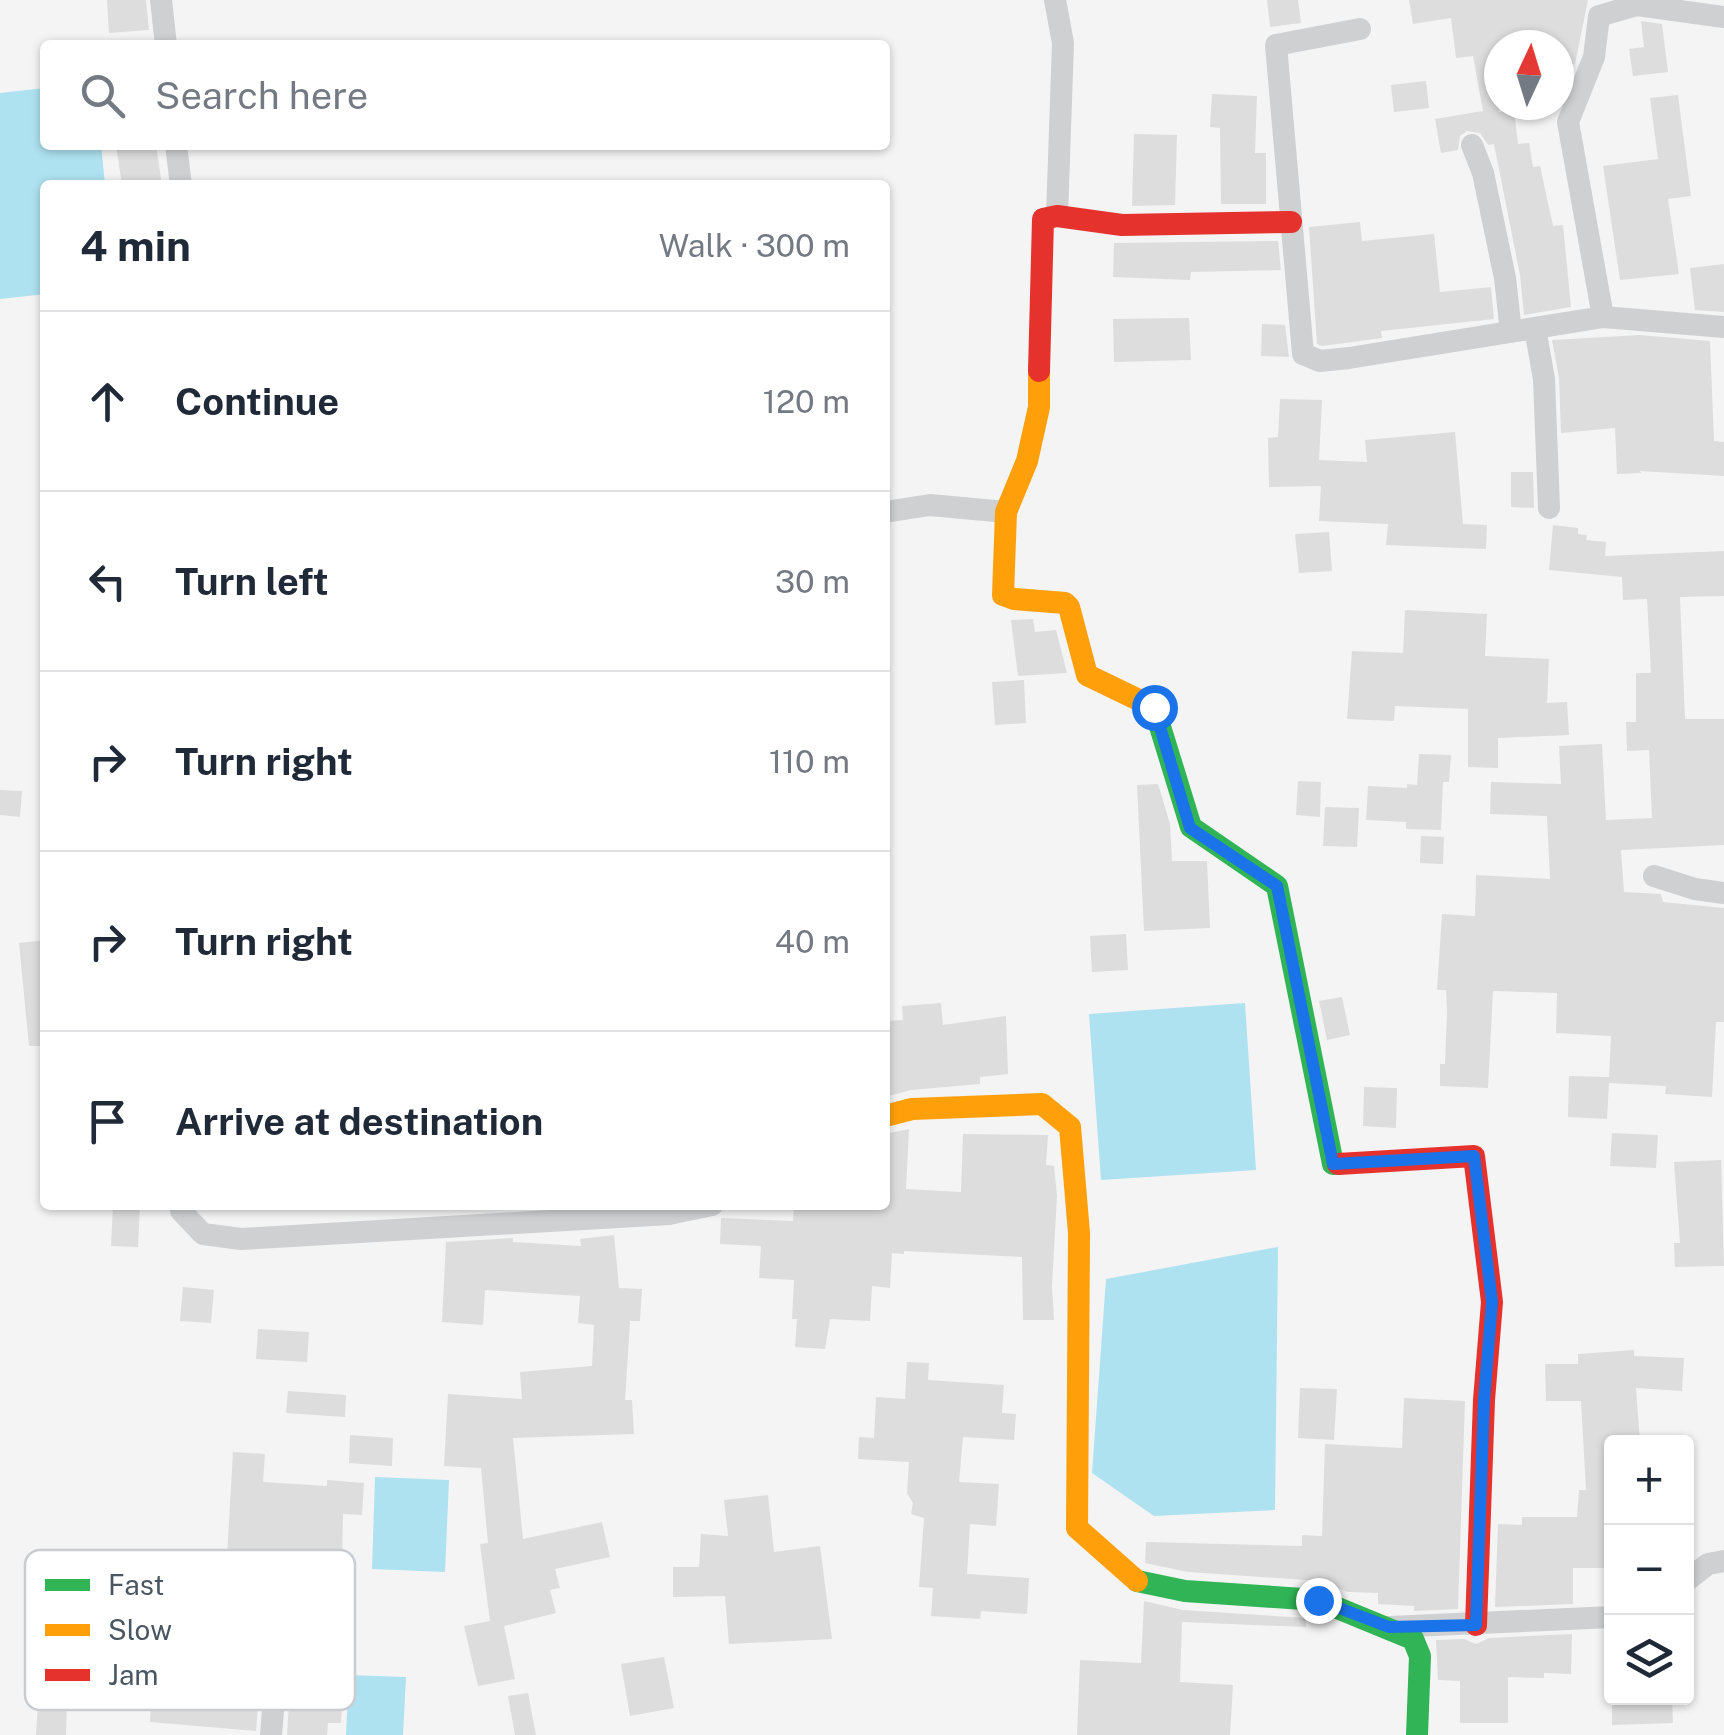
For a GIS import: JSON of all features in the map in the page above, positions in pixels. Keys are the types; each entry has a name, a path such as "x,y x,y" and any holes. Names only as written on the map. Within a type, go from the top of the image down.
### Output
{"street":[{"path":"161,0 165,40"},
{"path":"1055,0 1063,43 1057,216"},
{"path":"1603,317 1568,122 1594,57 1600,16 1637,5 1724,17"},
{"path":"1360,30 1276,45 1303,354 1320,361 1349,358 1603,317 1724,327"},
{"path":"1472,145 1483,173 1505,278 1511,332"},
{"path":"176,150 180,180"},
{"path":"1291,222 1122,225 1057,216 1043,219 1039,407 1027,461 1006,512 1003,596 1066,603 1070,607 1087,675 1154,707 1190,828 1277,886 1333,1164 1474,1156 1492,1302 1484,1400 1476,1625"},
{"path":"1535,328 1544,379 1549,508"},
{"path":"890,511 930,506 1006,512"},
{"path":"1654,876 1724,893"},
{"path":"890,1115 912,1109 1042,1104 1070,1127 1079,1233 1077,1528 1133,1580 1185,1591 1318,1600 1414,1638 1420,1656 1417,1735"},
{"path":"181,1210 203,1234 242,1240 688,1210"},
{"path":"1694,1575 1708,1564 1724,1561"},
{"path":"1389,1627 1604,1617"},
{"path":"271,1735 273,1710"}],"water":[{"path":"40,89 40,150 102,150 104,180 40,180 40,295 0,299 0,93"},
{"path":"1245,1003 1256,1170 1101,1180 1089,1014"},
{"path":"1278,1247 1275,1510 1154,1516 1092,1473 1106,1279"},
{"path":"375,1477 449,1480 445,1572 372,1569"},
{"path":"355,1675 406,1677 403,1735 346,1735 347,1710 355,1710"}],"building":[{"path":"107,0 146,0 149,30 109,33"},
{"path":"1267,0 1298,0 1301,23 1270,27"},
{"path":"1409,0 1588,0 1575,64 1574,30 1484,30 1484,120 1515,120 1518,144 1529,143 1533,167 1540,166 1553,226 1563,225 1571,307 1524,315 1494,144 1488,145 1480,133 1467,131 1460,136 1458,150 1441,153 1435,119 1483,111 1473,56 1456,58 1451,18 1413,24"},
{"path":"1641,21 1662,24 1668,72 1633,76 1629,49 1644,47"},
{"path":"1426,81 1429,108 1394,112 1391,85"},
{"path":"1212,94 1257,96 1255,153 1266,153 1266,204 1221,204 1220,128 1210,127"},
{"path":"1678,95 1691,196 1668,199 1679,274 1620,280 1603,166 1658,159 1650,98"},
{"path":"1134,134 1177,135 1175,205 1132,206"},
{"path":"117,150 157,150 161,180 121,180"},
{"path":"1360,222 1362,241 1434,234 1440,292 1491,287 1494,319 1381,331 1382,338 1317,344 1309,227"},
{"path":"1278,241 1281,270 1191,272 1190,280 1113,277 1114,243"},
{"path":"1724,264 1724,312 1695,310 1690,268"},
{"path":"1189,318 1191,360 1114,362 1113,319"},
{"path":"1262,324 1285,325 1289,357 1261,356"},
{"path":"1640,335 1710,341 1714,441 1724,442 1724,476 1640,471 1617,474 1615,428 1561,433 1559,378 1552,340"},
{"path":"1280,399 1322,400 1319,460 1367,462 1365,440 1455,432 1463,524 1487,525 1486,549 1386,545 1388,524 1319,521 1321,486 1269,487 1268,438 1278,437"},
{"path":"1511,472 1533,472 1534,508 1511,507"},
{"path":"1553,525 1578,528 1578,534 1587,535 1586,540 1606,542 1605,556 1724,551 1724,596 1680,597 1685,719 1724,719 1724,845 1621,850 1624,892 1661,894 1663,902 1724,908 1724,1022 1716,1022 1712,1097 1665,1094 1666,1086 1609,1083 1607,1119 1568,1117 1569,1076 1609,1077 1611,1036 1556,1033 1557,993 1493,991 1488,1088 1440,1086 1447,1012 1446,990 1437,990 1442,914 1475,916 1476,875 1550,879 1547,816 1490,814 1491,782 1561,784 1559,746 1602,744 1606,820 1652,818 1649,750 1627,751 1626,722 1636,722 1636,673 1651,673 1647,599 1623,600 1622,577 1549,570"},
{"path":"1329,532 1332,571 1299,573 1295,534"},
{"path":"1405,610 1487,614 1485,656 1549,659 1547,703 1567,702 1569,735 1498,738 1498,768 1468,767 1468,709 1395,706 1394,721 1347,719 1352,651 1403,653"},
{"path":"1033,619 1035,632 1056,630 1067,673 1018,676 1011,620"},
{"path":"1024,680 1026,723 995,725 992,682"},
{"path":"1419,754 1451,755 1449,782 1443,782 1441,830 1406,829 1406,822 1366,820 1368,786 1417,785"},
{"path":"1298,781 1321,782 1320,817 1296,815"},
{"path":"1158,784 1170,824 1172,861 1207,861 1210,928 1144,931 1137,785"},
{"path":"0,790 22,791 20,817 0,815"},
{"path":"1325,807 1359,808 1357,847 1323,846"},
{"path":"1421,836 1444,837 1443,864 1420,863"},
{"path":"1126,934 1128,970 1092,972 1090,936"},
{"path":"40,941 40,1046 29,1046 19,943"},
{"path":"1342,997 1350,1035 1327,1040 1319,1001"},
{"path":"941,1003 943,1025 1006,1016 1008,1074 980,1077 980,1084 890,1096 890,1021 903,1020 902,1006"},
{"path":"1364,1087 1397,1088 1396,1128 1363,1126"},
{"path":"909,1129 906,1189 961,1192 963,1134 1048,1135 1046,1165 1054,1166 1057,1196 1054,1320 1023,1320 1022,1257 904,1251 892,1253 890,1288 872,1286 870,1321 830,1319 825,1349 795,1347 794,1280 759,1278 761,1246 720,1244 721,1218 793,1221 794,1210 890,1210 890,1133"},
{"path":"1612,1133 1658,1135 1656,1168 1610,1166"},
{"path":"1721,1160 1724,1266 1675,1267 1674,1243 1680,1243 1674,1162"},
{"path":"113,1210 140,1210 138,1247 111,1246"},
{"path":"614,1235 619,1288 642,1289 640,1321 630,1321 625,1400 632,1400 634,1434 513,1438 523,1539 602,1522 610,1557 555,1569 560,1588 550,1590 556,1613 504,1626 515,1679 478,1686 464,1626 490,1621 480,1544 488,1543 481,1468 444,1466 448,1394 522,1399 520,1372 592,1366 594,1325 578,1323 580,1296 485,1290 483,1325 442,1322 446,1242 513,1238 513,1242 581,1246 580,1239"},
{"path":"183,1287 214,1290 211,1323 180,1321"},
{"path":"258,1329 309,1332 307,1362 256,1359"},
{"path":"1634,1350 1634,1356 1684,1358 1682,1391 1636,1388 1639,1435 1604,1435 1604,1568 1573,1568 1573,1604 1495,1607 1498,1524 1522,1525 1522,1517 1577,1517 1579,1490 1586,1490 1581,1401 1546,1401 1545,1364 1578,1364 1578,1354"},
{"path":"907,1362 929,1363 928,1380 1004,1385 1002,1413 1016,1414 1014,1440 963,1437 959,1482 999,1484 996,1526 970,1524 967,1574 1029,1578 1027,1614 981,1611 980,1619 931,1616 933,1588 919,1587 924,1518 911,1514 913,1503 907,1493 909,1462 858,1459 859,1437 874,1438 876,1397 905,1399"},
{"path":"1300,1388 1337,1389 1334,1440 1298,1438"},
{"path":"288,1391 346,1395 345,1417 286,1413"},
{"path":"1404,1398 1465,1401 1458,1609 1414,1611 1414,1606 1378,1604 1378,1593 1348,1592 1320,1581 1188,1572 1145,1563 1146,1542 1302,1546 1302,1535 1322,1536 1325,1444 1402,1448"},
{"path":"350,1435 393,1438 392,1466 349,1463"},
{"path":"233,1452 265,1454 263,1482 327,1486 327,1480 364,1483 362,1515 343,1514 342,1550 227,1550"},
{"path":"768,1495 774,1552 820,1546 832,1639 729,1644 725,1596 673,1597 673,1567 699,1567 701,1534 728,1536 724,1500"},
{"path":"1144,1601 1183,1610 1306,1618 1306,1627 1182,1622 1180,1682 1233,1685 1230,1735 1077,1735 1080,1660 1141,1663"},
{"path":"1572,1634 1571,1674 1508,1677 1508,1723 1460,1723 1460,1681 1438,1680 1436,1640 1464,1639 1476,1644 1489,1638"},
{"path":"664,1657 674,1708 630,1716 621,1664"},
{"path":"528,1693 536,1735 515,1735 508,1696"},
{"path":"1612,1705 1672,1705 1673,1723 1612,1725"},
{"path":"38,1710 67,1710 66,1735 36,1735"},
{"path":"151,1710 258,1710 256,1731 150,1722"},
{"path":"289,1710 342,1710 341,1723 328,1723 327,1735 287,1735"}],"traffic: fast":[{"path":"1145,703 1154,707 1191,827 1277,886 1333,1164 1338,1164"},
{"path":"1137,1581 1185,1591 1318,1600 1413,1639 1420,1656 1417,1735"}],"traffic: slow":[{"path":"1039,371 1039,407 1027,461 1006,512 1003,595 1065,603 1087,675 1145,703"},
{"path":"890,1115 912,1109 1042,1104 1070,1127 1079,1233 1077,1528 1137,1581"}],"traffic: jam":[{"path":"1039,371 1043,219 1057,216 1122,225 1291,222"},
{"path":"1338,1164 1474,1156 1492,1302 1484,1400 1476,1625"}],"route":[{"path":"1154,707 1190,828 1277,886 1333,1164 1474,1156 1492,1302 1484,1400 1476,1625 1389,1627 1318,1600"}]}
